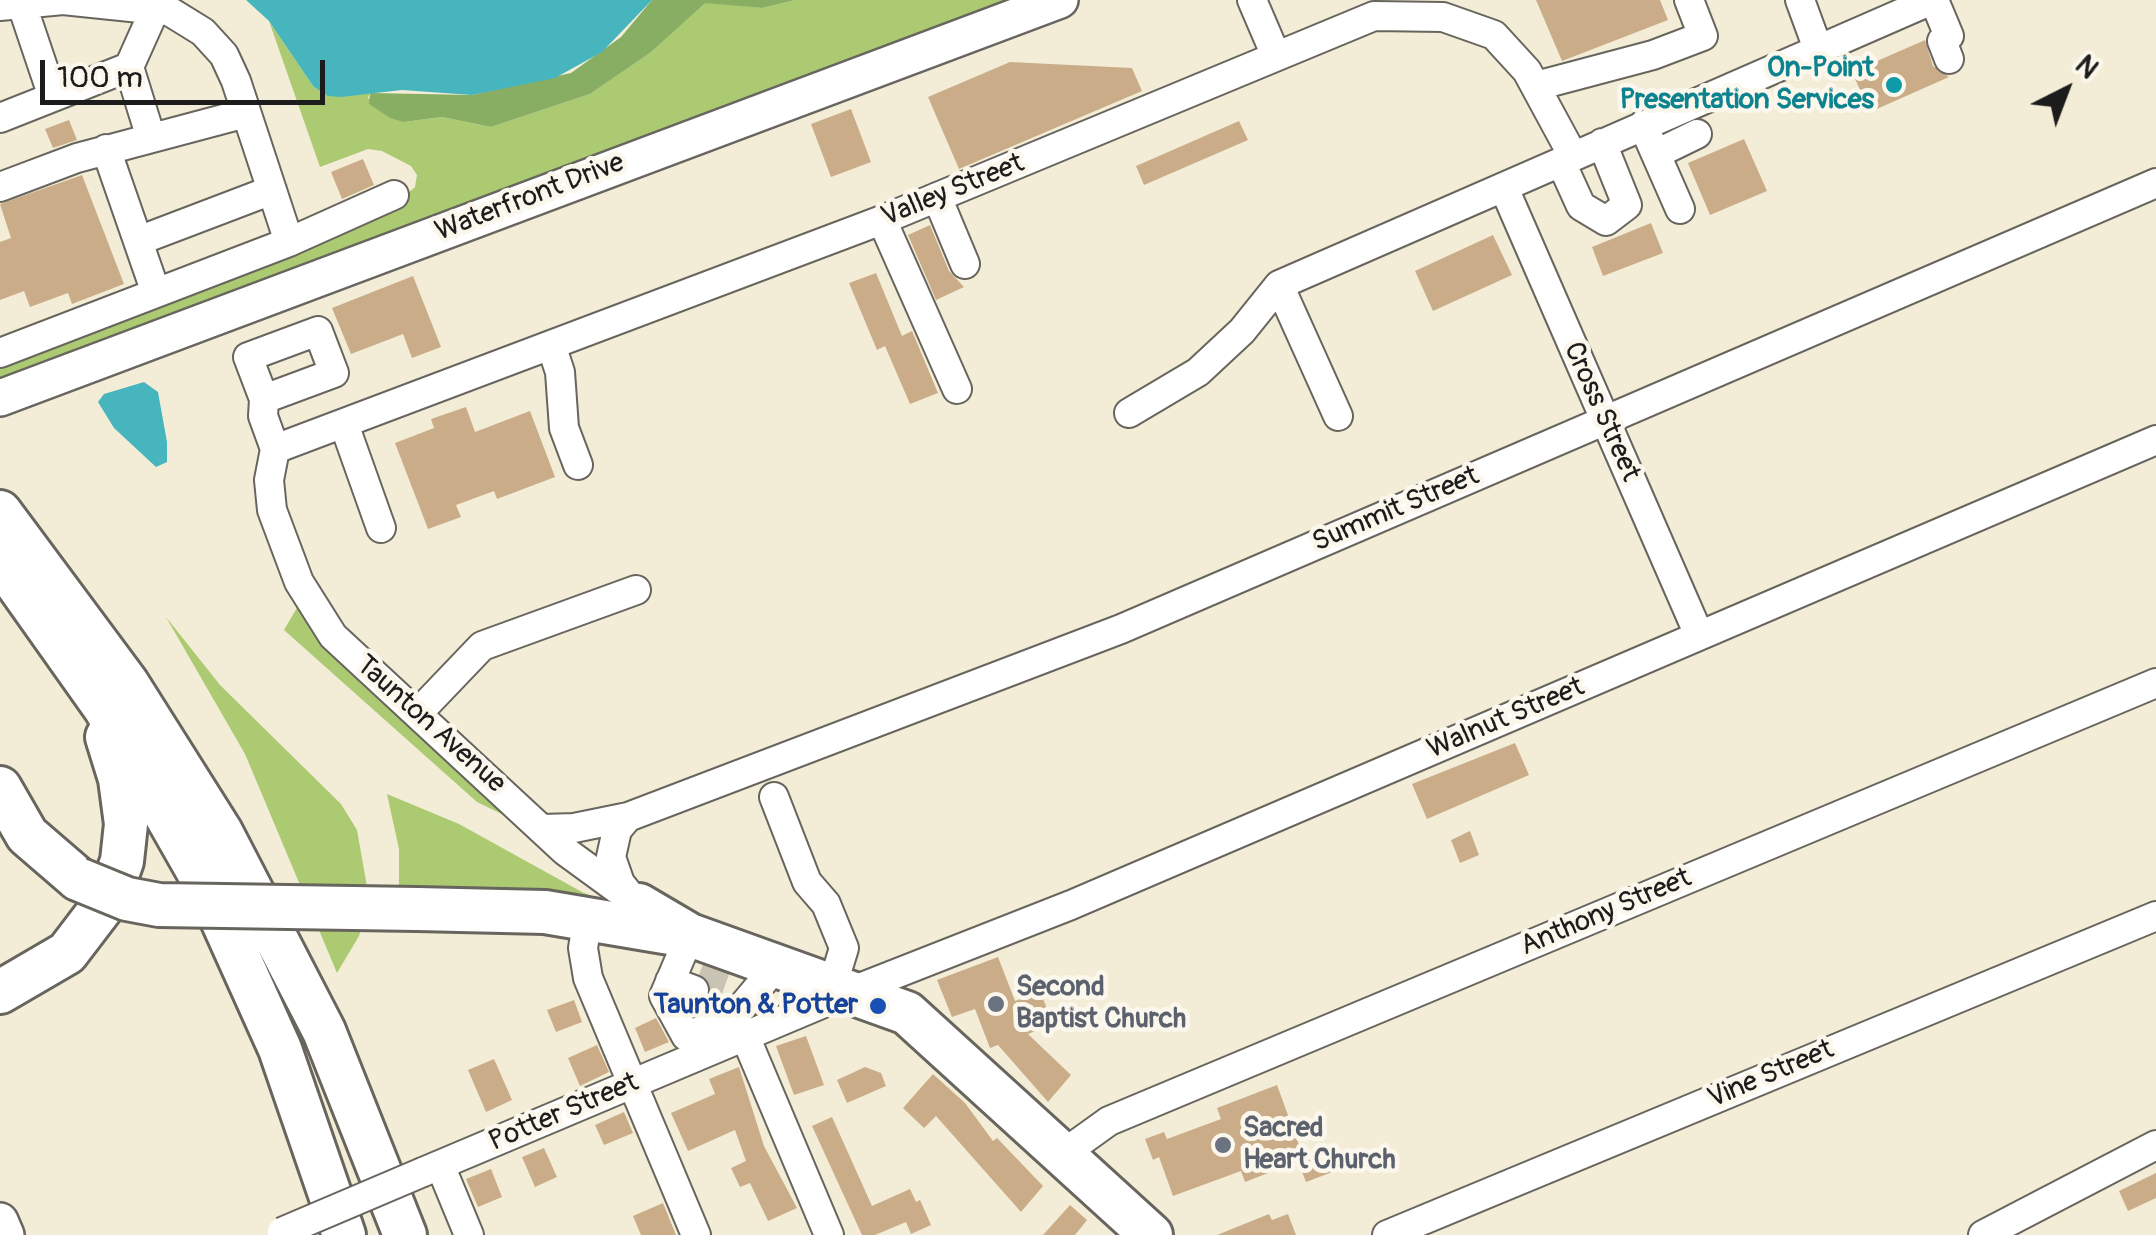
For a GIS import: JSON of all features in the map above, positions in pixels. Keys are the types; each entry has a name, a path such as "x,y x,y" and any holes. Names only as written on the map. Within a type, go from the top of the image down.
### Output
{"highway":[{"path":"0,512 14,562 96,711 113,755 124,801 125,842 116,880 90,927 54,963 0,992"},
{"path":"14,562 156,727 256,895 340,1067 405,1235"},
{"path":"55,634 142,768 216,906 280,1050 344,1235"},
{"name":"Taunton Avenue","path":"0,788 27,836 78,879 127,899 160,905 524,910 588,917 683,978 740,1008 843,988 916,1019 1151,1235"},
{"name":"Taunton Avenue","path":"639,904 683,978"}],"main road":[{"name":"Waterfront Drive","path":"0,398 1060,0"},
{"path":"0,1221 6,1235"}],"street":[{"path":"52,94 10,4 62,0 181,16 213,42 231,69 289,242"},
{"path":"1252,0 1276,56"},
{"path":"1470,24 1486,0"},
{"path":"1536,86 1652,55 1702,36 1689,0"},
{"path":"1800,0 1818,48"},
{"path":"1129,413 1198,372 1242,331 1280,284 1818,48 1933,0 1949,36 1942,41 1949,59"},
{"path":"151,138 129,68 156,10"},
{"name":"Valley Street","path":"275,449 882,220 1384,14 1429,14 1470,24 1503,42 1536,86 1567,159 1581,206 1606,221 1627,205 1602,143"},
{"path":"0,118 52,94 129,68"},
{"path":"0,186 106,149 246,114"},
{"path":"1643,125 1680,208"},
{"path":"1656,154 1697,134"},
{"path":"106,149 156,293"},
{"name":"Summit Street","path":"543,829 574,828 628,817 1105,635 2156,182"},
{"name":"Cross Street","path":"1504,188 1699,636"},
{"path":"138,240 272,190"},
{"path":"0,353 289,242 394,194"},
{"path":"937,198 965,264"},
{"path":"882,220 957,388"},
{"path":"1280,284 1338,416"},
{"path":"551,345 560,372 564,428 578,465"},
{"name":"Taunton Avenue","path":"264,399 263,416 275,449 270,501 306,597 346,650 590,872 639,904"},
{"path":"344,424 381,528"},
{"name":"Walnut Street","path":"843,988 1070,905 2156,440"},
{"path":"417,714 482,646 636,590"},
{"name":"Anthony Street","path":"1063,1154 1109,1120 2156,683"},
{"path":"774,797 807,882 826,904 844,948 843,988"},
{"path":"628,817 617,830 611,857 620,883 639,904"},
{"name":"Vine Street","path":"1387,1235 2156,916"},
{"path":"588,917 585,967 696,1235"},
{"path":"683,978 686,1036 740,1008 829,1235"},
{"name":"Potter Street","path":"278,1234 632,1084 740,1008 843,988"},
{"path":"1982,1235 2156,1145"},
{"path":"431,1169 469,1235"}],"green space":[{"path":"652,0 795,0 762,8 705,3 650,53 590,94 491,127 442,117 404,122 369,104 370,93 472,95 571,73 621,37"},
{"path":"795,0 1007,0 0,380 0,364 393,206 415,187 417,175 411,166 382,151 368,149 320,167 269,21 313,86 356,95 370,93 368,98 404,122 442,117 491,127 590,94 650,53 705,2 762,8"},
{"path":"298,606 310,624 512,819 477,802 284,630"},
{"path":"166,617 220,685 341,804 357,830 369,898 359,936 337,973 245,754"},
{"path":"387,794 459,824 582,892 615,905 399,894 399,849"}],"water":[{"path":"246,0 652,0 602,52 555,78 472,95 402,90 341,97 328,96 313,86 269,21"},
{"path":"144,382 158,392 167,442 167,462 156,467 114,428 98,402 104,394"}],"building":[{"path":"1536,0 1660,0 1668,20 1562,61"},
{"name":"On-Point Presentation Services","path":"1925,40 1933,66 1949,77 1870,112 1852,72"},
{"path":"1010,62 1132,68 1142,91 959,169 928,97"},
{"path":"851,109 871,162 831,177 811,124"},
{"path":"69,120 77,140 53,148 45,129"},
{"path":"1239,121 1248,140 1144,185 1136,166"},
{"path":"1744,139 1767,191 1710,215 1688,163"},
{"path":"363,159 374,185 342,199 331,172"},
{"path":"82,175 124,284 72,304 68,293 30,307 24,291 0,300 0,242 11,238 0,204"},
{"path":"1651,223 1663,253 1603,276 1592,247"},
{"path":"930,225 949,271 964,287 936,300 908,235"},
{"path":"1493,235 1512,275 1433,311 1415,271"},
{"path":"876,273 902,336 912,331 938,393 910,404 885,346 877,350 849,283"},
{"path":"413,276 441,347 412,358 403,334 351,354 332,308"},
{"path":"466,407 475,432 530,411 555,477 497,499 494,491 456,505 461,517 428,529 395,443 434,428 431,419"},
{"path":"1515,743 1529,775 1427,819 1412,784"},
{"path":"1470,831 1479,855 1460,863 1451,840"},
{"name":"Second Baptist Church","path":"998,957 1015,1001 1040,991 1053,1024 1028,1034 1071,1075 1048,1102 998,1045 990,1048 975,1009 952,1017 937,980"},
{"path":"574,1000 582,1022 556,1032 547,1010"},
{"path":"656,1018 669,1042 645,1052 635,1028"},
{"path":"806,1036 824,1085 794,1095 776,1046"},
{"path":"597,1045 609,1072 580,1086 568,1058"},
{"path":"494,1059 512,1100 486,1112 468,1070"},
{"path":"739,1067 764,1146 797,1208 768,1221 750,1183 740,1187 731,1168 746,1161 735,1130 688,1151 671,1113 715,1094 709,1079"},
{"path":"865,1067 881,1073 886,1086 847,1103 837,1080"},
{"path":"933,1074 965,1103 993,1141 997,1138 1043,1186 1021,1212 936,1116 924,1128 903,1108"},
{"name":"Sacred Heart Church","path":"1277,1085 1304,1159 1245,1182 1241,1171 1173,1196 1159,1157 1153,1160 1145,1139 1164,1132 1167,1139 1221,1119 1217,1108"},
{"path":"624,1112 633,1133 604,1145 595,1125"},
{"path":"832,1117 872,1206 910,1189 916,1202 920,1200 931,1225 911,1234 906,1222 875,1235 862,1235 812,1126"},
{"path":"544,1148 557,1177 535,1187 522,1157"},
{"path":"1328,1153 1335,1171 1306,1182 1299,1164"},
{"path":"491,1169 502,1197 478,1207 466,1179"},
{"path":"2156,1173 2156,1198 2128,1211 2119,1191"},
{"path":"663,1203 676,1235 641,1235 633,1216"},
{"path":"1070,1205 1087,1220 1075,1235 1043,1235"},
{"path":"1269,1214 1272,1220 1288,1214 1296,1235 1217,1235"}],"tunnel":[{"path":"699,975 732,987"},
{"path":"688,1005 721,1017"}],"place":[{"name":"On-Point Presentation Services","path":"1894,85"},
{"name":"Second Baptist Church","path":"996,1004"},
{"name":"Taunton & Potter","path":"878,1006"},
{"name":"Sacred Heart Church","path":"1223,1145"}]}
